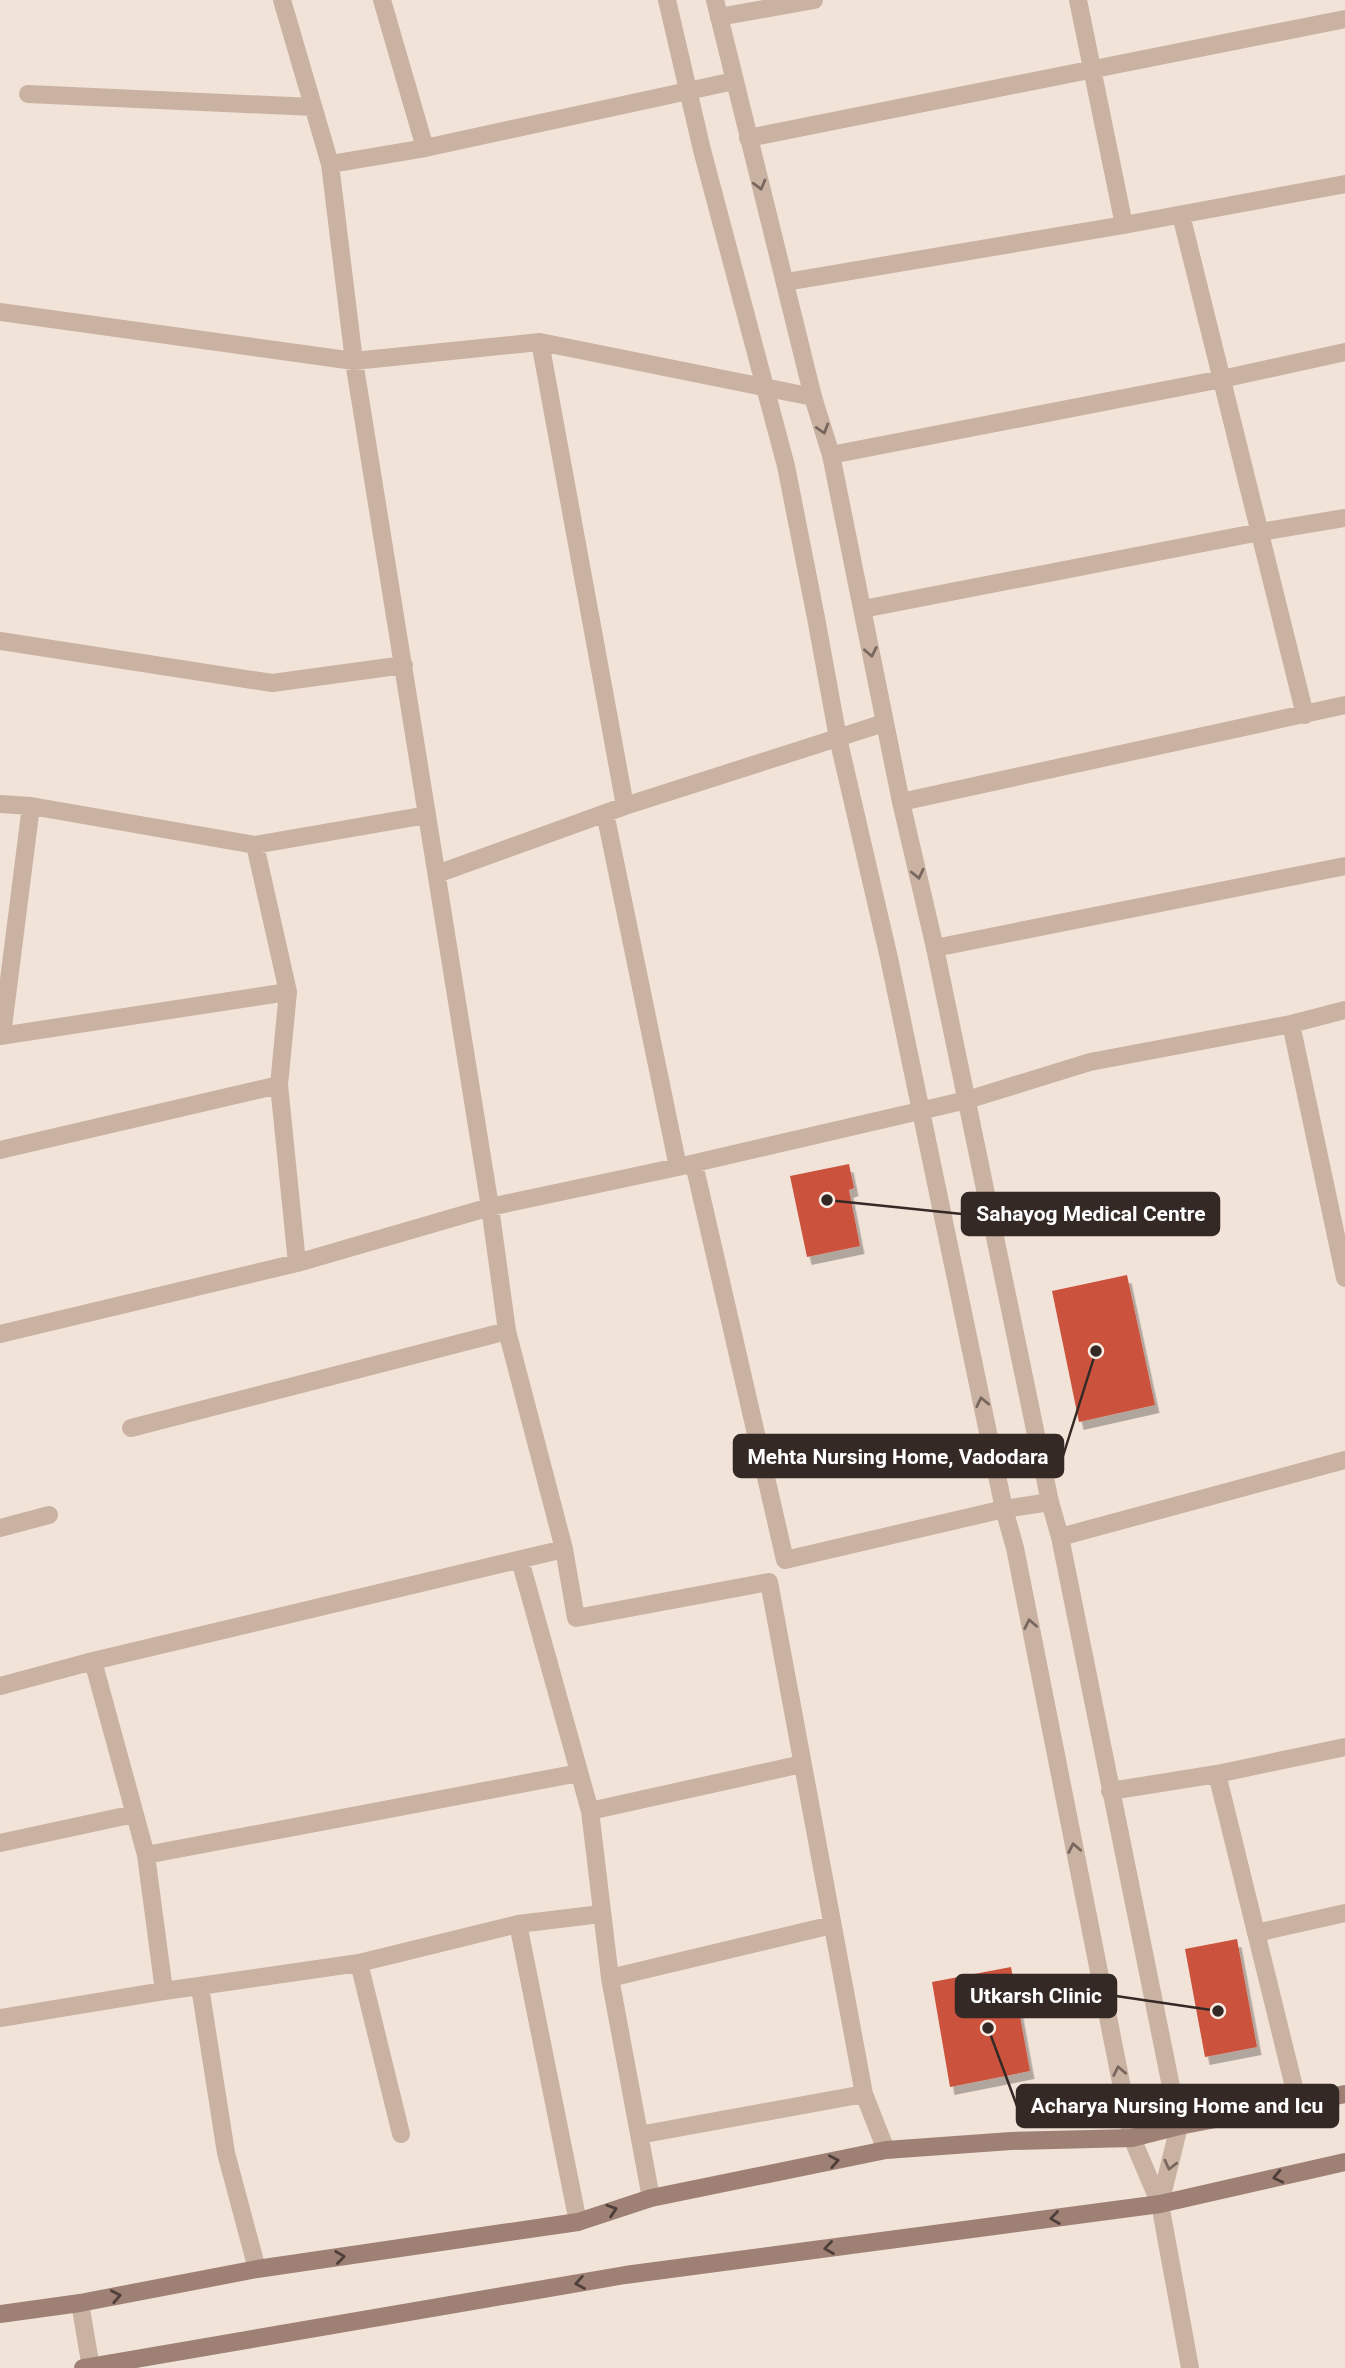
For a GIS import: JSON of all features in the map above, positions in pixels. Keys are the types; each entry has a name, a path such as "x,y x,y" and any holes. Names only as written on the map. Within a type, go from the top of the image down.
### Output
{"main road":[{"path":"0,2314 80,2303 257,2269 578,2222 650,2197 886,2150 1011,2141 1132,2138 1179,2126 1345,2094"},
{"path":"88,2368 625,2275 1160,2204 1345,2162"}],"street":[{"path":"282,0 330,164 355,361 490,1207 507,1331 564,1549 576,1618 769,1582 864,2094 886,2150"},
{"path":"382,0 425,148"},
{"path":"667,0 688,91 786,466 838,738 889,958 1017,1561 1132,2138 1160,2204 1190,2368"},
{"path":"814,0 717,9 813,397 831,454 884,723 935,948 1050,1502 1060,1537 1179,2126 1160,2204"},
{"path":"1078,0 1124,225"},
{"path":"748,138 1345,19"},
{"path":"330,164 425,148 734,81"},
{"path":"28,94 313,107"},
{"path":"786,282 1124,225 1345,184"},
{"path":"1181,215 1304,715"},
{"path":"0,312 355,361 540,342 813,397"},
{"path":"540,342 625,806"},
{"path":"831,454 1222,379 1345,352"},
{"path":"863,609 1260,532 1345,519"},
{"path":"0,641 272,683 404,665"},
{"path":"901,802 1345,705"},
{"path":"437,874 625,806 884,723"},
{"path":"0,804 31,806 255,845 427,815"},
{"path":"31,806 1,1036 288,992"},
{"path":"605,813 686,1165 785,1560 1004,1509 1050,1502"},
{"path":"255,845 288,992 279,1084 297,1263"},
{"path":"935,948 1345,866"},
{"path":"0,1334 297,1263 490,1207 967,1100 1090,1062 1291,1024 1345,1010"},
{"path":"1291,1024 1345,1278"},
{"path":"0,1150 279,1084"},
{"path":"131,1428 507,1331"},
{"path":"1060,1537 1345,1460"},
{"path":"0,1528 50,1515"},
{"path":"0,1686 93,1661 564,1549"},
{"path":"520,1560 590,1811 610,1979 650,2197"},
{"path":"93,1661 146,1855 163,1991"},
{"path":"1110,1791 1217,1774 1345,1747"},
{"path":"590,1811 803,1764"},
{"path":"146,1855 579,1773"},
{"path":"1217,1774 1298,2103"},
{"path":"0,1843 134,1814"},
{"path":"1256,1933 1345,1913"},
{"path":"0,2018 359,1963 518,1924 601,1914"},
{"path":"518,1924 578,2222"},
{"path":"610,1979 832,1925"},
{"path":"359,1963 401,2134"},
{"path":"200,1987 226,2153 257,2269"},
{"path":"639,2135 864,2094"},
{"path":"80,2303 88,2368"}],"building":[{"path":"849,1164 854,1188 849,1190 860,1246 807,1257 790,1176"},
{"path":"1127,1275 1155,1405 1079,1422 1052,1291"},
{"path":"1237,1939 1257,2047 1205,2057 1185,1949"},
{"path":"1011,1967 1030,2071 950,2087 932,1982"}],"place":[{"name":"Sahayog Medical Centre","path":"827,1200"},
{"name":"Mehta Nursing Home, Vadodara","path":"1096,1351"},
{"name":"Utkarsh Clinic","path":"1218,2011"},
{"name":"Acharya Nursing Home and Icu","path":"988,2028"}]}
